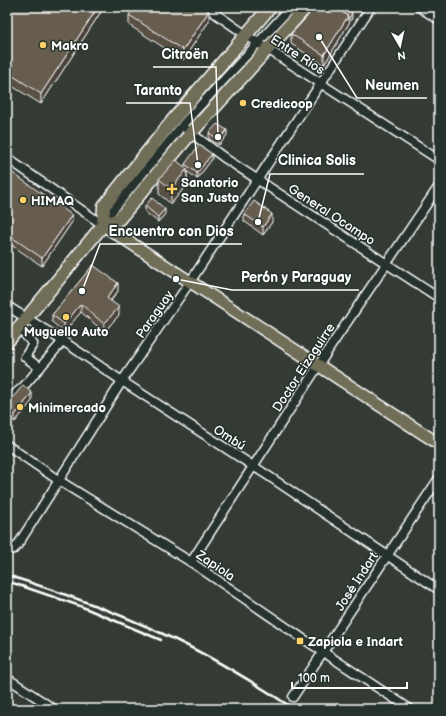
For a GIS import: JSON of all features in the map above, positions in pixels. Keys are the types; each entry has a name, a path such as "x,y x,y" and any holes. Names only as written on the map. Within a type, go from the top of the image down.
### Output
{"highway":[{"path":"7,342 103,225 119,219 246,34 270,7"},
{"path":"103,225 104,206 263,46 306,7"}],"main road":[{"path":"103,225 439,444"}],"street":[{"name":"Entre Ríos","path":"206,7 263,46 439,160"},
{"path":"263,46 269,33 291,7"},
{"path":"263,46 297,7"},
{"name":"Paraguay","path":"7,550 14,549 17,546 122,381 190,282 371,7"},
{"path":"419,7 439,20"},
{"name":"General Ocampo","path":"182,126 257,180 439,298"},
{"path":"7,159 103,225"},
{"name":"Doctor Eizaguirre","path":"191,562 319,365 439,186"},
{"name":"Ombú","path":"7,306 23,323 63,341 439,590"},
{"path":"23,323 33,344 25,357 40,368"},
{"path":"7,401 24,386 63,341"},
{"name":"Zapiola","path":"7,445 58,480 191,562 410,709"},
{"name":"José Indart","path":"293,697 439,478"},
{"path":"7,678 54,709"}],"building":[{"name":"Makro","path":"7,7 98,7 41,94 7,72"},
{"path":"135,7 202,7 209,11 183,50 129,15"},
{"path":"314,7 335,7 348,16 324,55 291,34"},
{"path":"335,7 343,7 352,13 348,21 348,16"},
{"path":"217,124 227,130 219,140 209,133"},
{"path":"199,145 212,154 197,173 185,164"},
{"path":"176,160 187,169 171,189 159,179"},
{"name":"HIMAQ","path":"7,169 72,215 42,258 7,234"},
{"path":"152,198 165,209 158,217 145,206"},
{"path":"254,201 272,214 263,227 244,214"},
{"path":"93,265 118,283 107,298 119,307 104,324 81,304 64,324 52,315"},
{"path":"23,385 32,393 15,415 7,408 7,405"}],"railway":[{"path":"7,575 86,602 163,634 230,669 294,709"},
{"path":"7,581 80,606 161,640"}],"place":[{"name":"Neumen","path":"319,37"},
{"name":"Makro","path":"43,45"},
{"name":"Credicoop","path":"243,103"},
{"name":"Citroën","path":"218,137"},
{"name":"Taranto","path":"198,165"},
{"name":"Sanatorio San Justo","path":"172,189"},
{"name":"HIMAQ","path":"23,200"},
{"name":"Clinica Solis","path":"258,222"},
{"name":"Perón y Paraguay","path":"176,279"},
{"name":"Encuentro con Dios","path":"82,291"},
{"name":"Muguello Auto","path":"66,317"},
{"name":"Minimercado","path":"20,407"},
{"name":"Zapiola e Indart","path":"300,641"}]}
